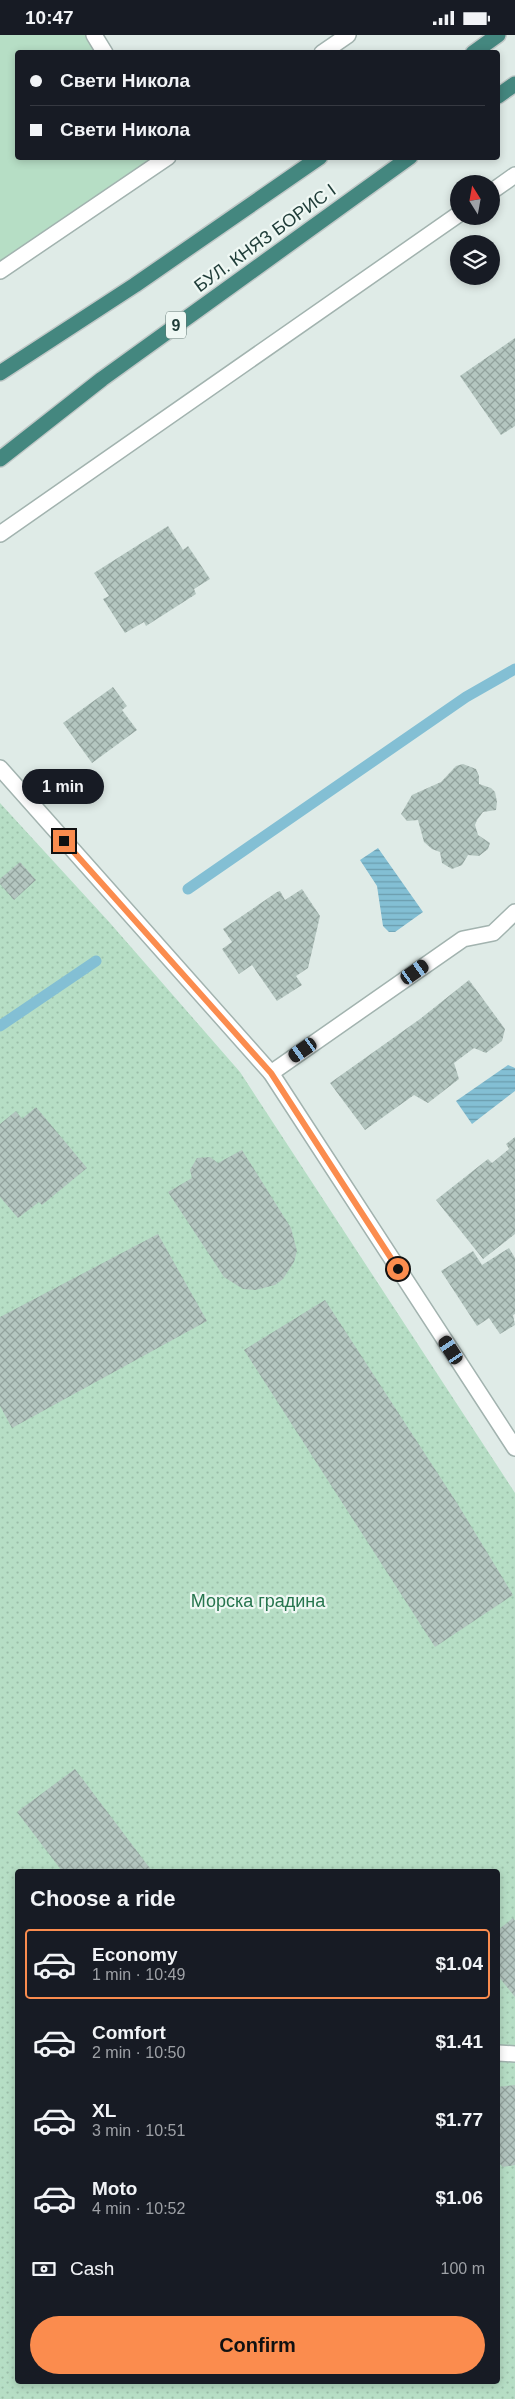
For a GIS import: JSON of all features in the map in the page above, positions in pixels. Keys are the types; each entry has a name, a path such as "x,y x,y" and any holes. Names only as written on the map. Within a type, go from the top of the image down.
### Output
{"highway":[{"path":"477,50 498,35"},
{"path":"500,95 515,84"},
{"name":"БУЛ. КНЯЗ БОРИС I","path":"0,373 135,285 316,160"},
{"name":"БУЛ. КНЯЗ БОРИС I","path":"0,459 102,379 406,160"}],"street":[{"path":"94,35 103,50"},
{"path":"326,50 348,35"},
{"path":"0,271 164,160"},
{"path":"500,186 515,175"},
{"path":"0,534 450,220"},
{"path":"0,768 271,1073 515,1448"},
{"path":"271,1073 463,939 493,933 515,912"},
{"path":"500,2053 515,2054"}],"green space":[{"path":"0,35 94,35 104,50 15,50 15,160 165,160 0,271"},
{"name":"Морска градина","path":"0,803 110,923 240,1072 515,1493 515,2399 0,2399"}],"water":[{"path":"378,848 423,912 395,932 389,932 383,926 377,886 360,860"},
{"path":"508,1065 515,1068 515,1091 472,1124 456,1101"}],"building":[{"path":"515,338 515,426 501,435 460,376"},
{"path":"168,526 183,550 188,546 210,579 194,589 196,594 146,626 144,622 125,633 103,599 109,596 94,573"},
{"path":"113,687 127,706 122,710 137,730 92,763 63,723"},
{"path":"463,764 476,769 479,776 479,784 491,788 495,792 497,802 496,810 483,812 475,825 478,835 490,843 488,849 479,856 468,855 462,865 452,869 442,863 440,852 432,849 424,842 418,820 407,821 401,814 412,795 441,782 456,766"},
{"path":"20,862 36,880 14,900 0,884 0,879"},
{"path":"302,889 320,916 308,968 296,976 302,985 277,1001 252,965 239,974 222,949 232,942 223,929 277,892 280,891 285,900"},
{"path":"469,980 505,1029 502,1041 486,1053 474,1048 454,1063 459,1079 428,1103 414,1095 365,1130 330,1083 420,1019"},
{"path":"36,1107 87,1168 42,1205 39,1202 18,1218 0,1197 0,1124 16,1111 22,1119"},
{"path":"515,1137 515,1234 483,1259 436,1200 488,1159 492,1163 509,1149 506,1144"},
{"path":"242,1150 291,1228 297,1251 294,1262 283,1279 275,1285 255,1290 243,1289 224,1277 168,1192 192,1178 190,1170 197,1158 210,1157 218,1163"},
{"path":"158,1234 207,1321 12,1428 0,1406 0,1317"},
{"path":"509,1248 515,1258 515,1314 513,1315 515,1325 500,1334 489,1318 477,1326 441,1271 473,1251 482,1265"},
{"path":"325,1300 457,1503 513,1595 435,1647 244,1350"},
{"path":"75,1769 150,1869 60,1869 17,1812"},
{"path":"513,1918 515,1921 515,1997 500,1978 500,1928"},
{"path":"515,2085 515,2165 503,2167 500,2164 500,2087"}],"waterway":[{"path":"188,889 466,697 515,669"},
{"path":"0,1026 96,961"}],"route":[{"path":"64,841 271,1073 398,1269"}]}
